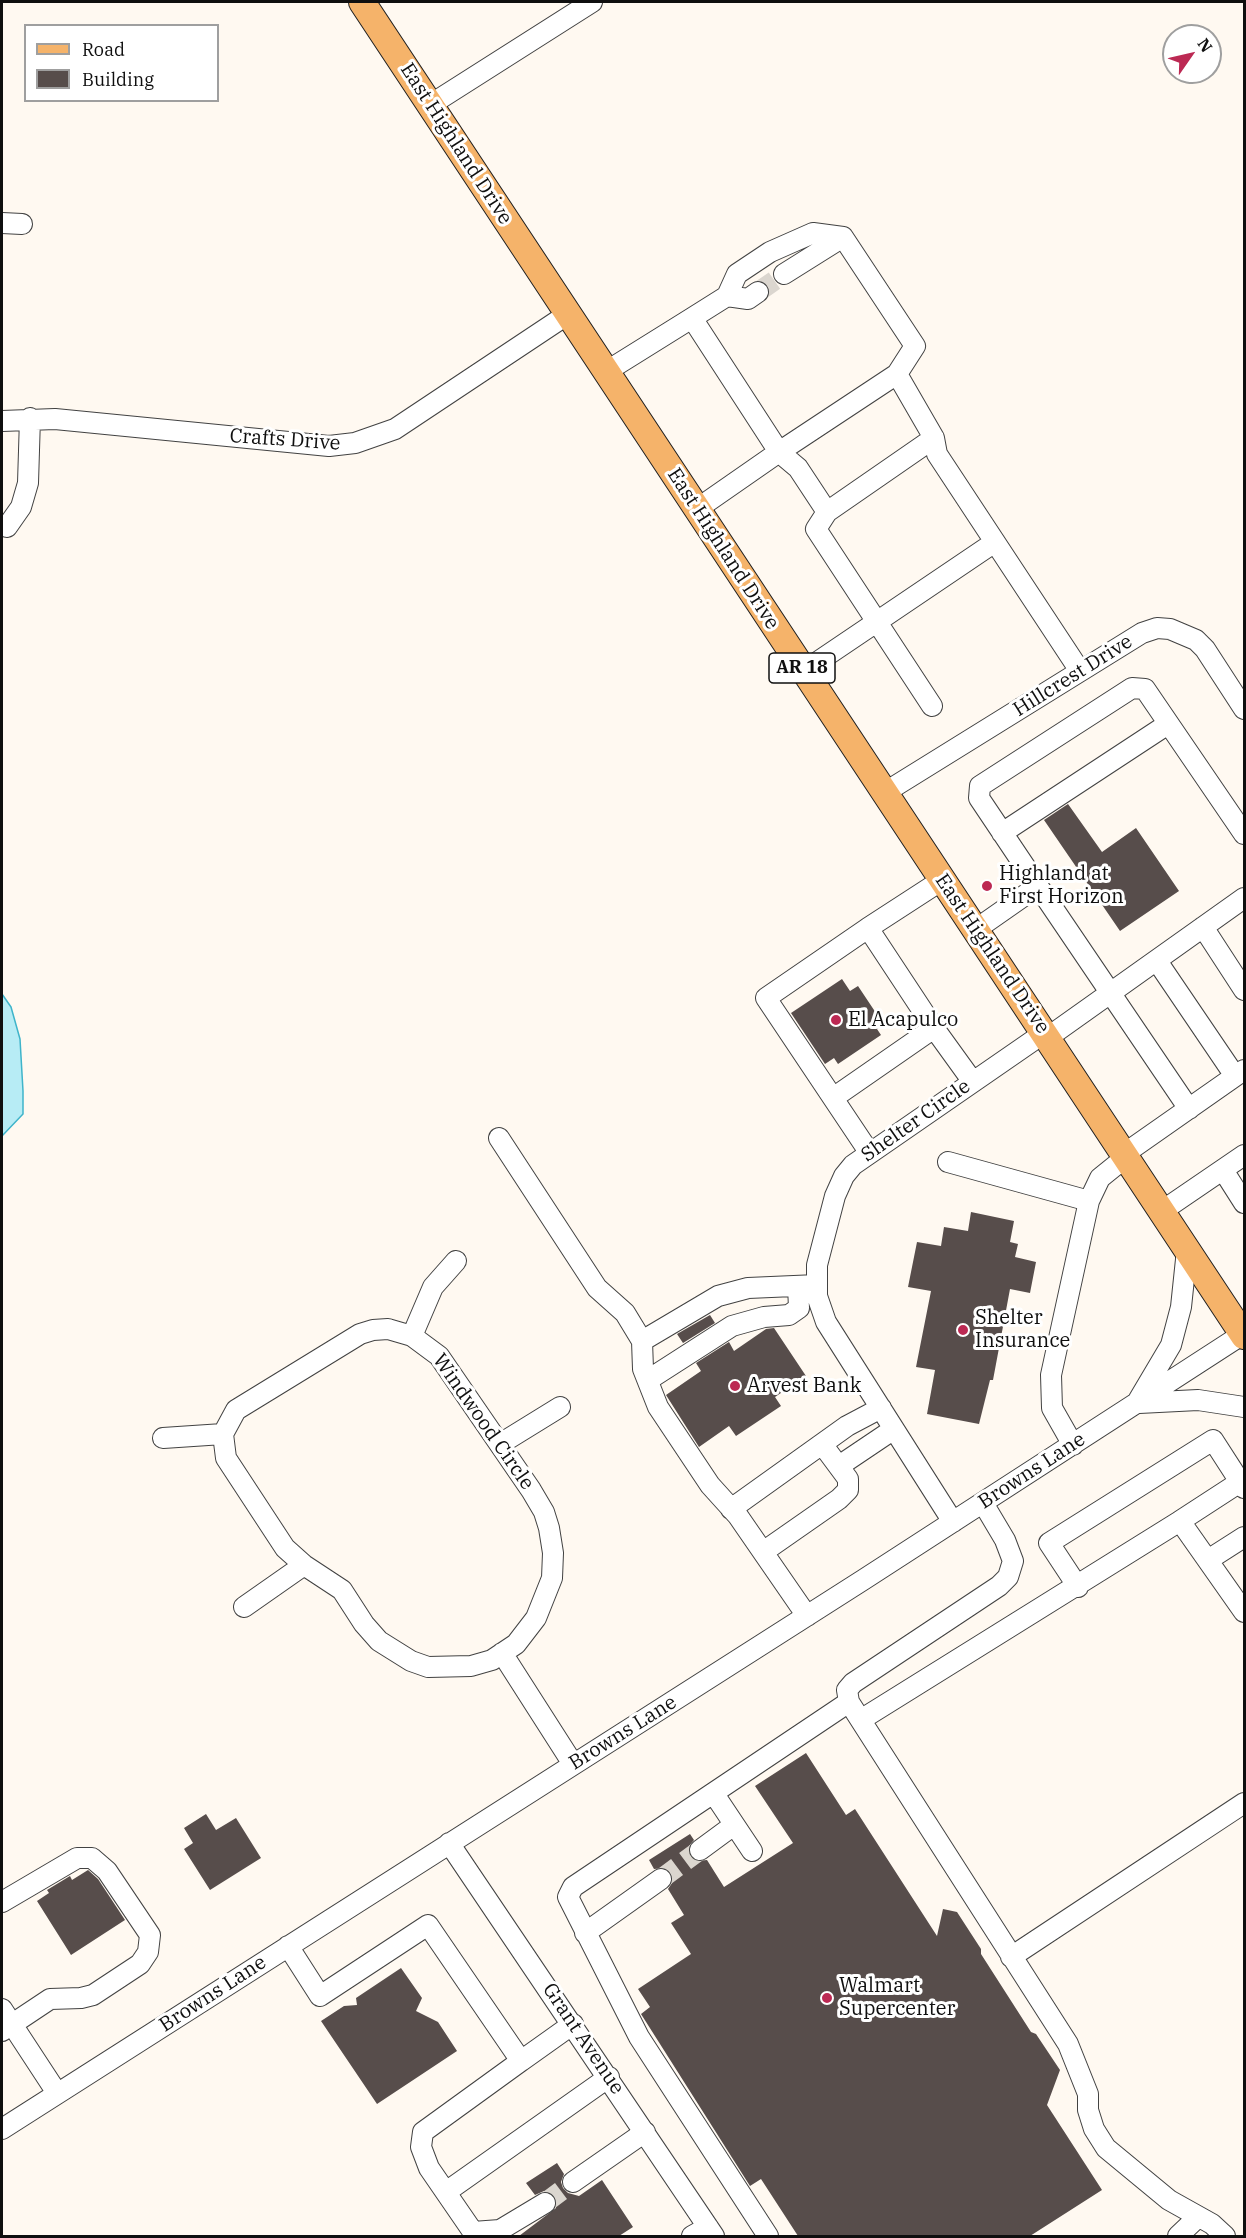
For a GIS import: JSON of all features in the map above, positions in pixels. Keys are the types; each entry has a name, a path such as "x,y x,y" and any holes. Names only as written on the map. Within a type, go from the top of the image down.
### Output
{"main road":[{"name":"East Highland Drive","path":"362,2 1244,1335"}],"street":[{"path":"430,105 592,2"},
{"path":"2,223 22,224"},
{"path":"607,371 727,296 737,274 770,252 813,233 843,237 915,346 897,374 697,509"},
{"path":"784,274 843,237"},
{"path":"727,296 748,299 758,292"},
{"name":"Crafts Drive","path":"2,422 30,418 329,446 356,443 395,429 568,314"},
{"path":"692,318 779,452 798,468 826,512"},
{"path":"897,374 934,438 937,454 1080,671"},
{"path":"7,527 17,515 28,483 30,418"},
{"path":"932,706 816,529 826,512 934,438"},
{"path":"804,671 995,543"},
{"name":"Hillcrest Drive","path":"884,793 1142,633 1156,628 1170,628 1196,640 1205,649 1245,709"},
{"path":"1189,1109 1109,994 979,798 980,786 1132,688 1145,689 1245,834"},
{"path":"1002,833 1168,724"},
{"path":"869,1152 766,998 942,880"},
{"path":"975,930 1038,886"},
{"name":"Shelter Circle","path":"953,1522 822,1315 808,1286 817,1265 835,1196 844,1176 869,1152 1109,994 1245,898"},
{"path":"1203,927 1245,990"},
{"path":"868,928 934,1028 973,1082"},
{"path":"1073,1445 1052,1408 1051,1375 1089,1201 1100,1178 1125,1156 1240,1073 1157,961"},
{"path":"833,1098 934,1028"},
{"path":"499,1138 597,1288 625,1313 642,1341 643,1369 658,1407 710,1485 763,1552 807,1616"},
{"path":"1161,1211 1245,1155"},
{"path":"948,1162 1089,1201"},
{"path":"1223,1170 1245,1203"},
{"path":"1137,1403 1171,1345 1181,1307 1187,1250"},
{"path":"412,1336 433,1287 456,1262"},
{"path":"642,1341 718,1296 748,1288 808,1286 799,1308 789,1315 764,1317 732,1326 648,1380"},
{"name":"Windwood Circle","path":"388,1329 412,1336 439,1356 500,1444 544,1512 553,1553 552,1578 540,1610 516,1644 492,1660 471,1666 428,1666 411,1661 379,1641 364,1624 342,1590 304,1565 285,1548 226,1458 223,1434 236,1410 360,1334 388,1329"},
{"name":"Browns Lane","path":"2,2129 1244,1335"},
{"path":"1137,1403 1198,1400 1245,1407"},
{"path":"500,1444 560,1407"},
{"path":"731,1509 822,1444 880,1408"},
{"path":"839,1466 894,1429"},
{"path":"163,1438 223,1434"},
{"path":"862,1719 1078,1587 1180,1521 1242,1485 1213,1440 1049,1543 1078,1587"},
{"path":"763,1552 839,1499 848,1490 848,1479 822,1444"},
{"path":"983,1503 1005,1540 1013,1561 1008,1577 999,1586 853,1683 847,1690 849,1702 1068,2044 1088,2094 1088,2110 1094,2129 1106,2148 1169,2200 1197,2218 1212,2224 1226,2236"},
{"path":"1180,1521 1208,1560 1238,1590 1245,1612"},
{"path":"1208,1560 1245,1537"},
{"path":"244,1607 304,1565"},
{"path":"502,1653 573,1764"},
{"path":"768,2236 639,2037 567,1897 573,1887 849,1702"},
{"path":"714,1794 752,1851"},
{"path":"1011,1957 1245,1803"},
{"path":"700,1850 734,1825"},
{"name":"Grant Avenue","path":"449,1843 609,2077 645,2132 705,2233"},
{"path":"2,1902 77,1858 92,1858 107,1871 150,1935 148,1952 140,1964 93,1995 81,1998 50,1999 5,2021 57,2093"},
{"path":"585,1933 661,1879"},
{"path":"288,1946 320,1996 428,1925 520,2061"},
{"path":"544,2203 500,2230 473,2232 429,2168 421,2147 423,2132 573,2024"},
{"path":"446,2192 609,2077"},
{"path":"573,2182 645,2132"},
{"path":"1178,2236 1197,2218"}],"water":[{"path":"2,994 11,1007 20,1039 23,1114 2,1136"}],"building":[{"path":"1068,804 1102,852 1136,828 1179,891 1120,931 1044,820"},
{"name":"El Acapulco","path":"842,979 850,991 858,986 884,1025 877,1029 881,1035 838,1064 834,1058 825,1064 791,1013"},
{"name":"Shelter Insurance","path":"971,1212 1014,1221 1010,1242 1018,1244 1015,1257 1036,1262 1030,1293 1010,1289 993,1380 990,1380 979,1424 927,1414 935,1370 916,1367 931,1291 908,1287 917,1242 941,1246 944,1227 968,1231"},
{"path":"710,1315 715,1323 683,1343 677,1334"},
{"name":"Arvest Bank","path":"774,1328 806,1376 775,1397 781,1406 736,1436 729,1426 699,1447 666,1395 701,1371 696,1363 729,1342 734,1351 766,1329"},
{"name":"Walmart Supercenter","path":"806,1753 846,1815 855,1809 937,1936 943,1909 957,1912 1031,2032 1036,2034 1060,2070 1047,2105 1102,2190 1030,2236 798,2236 761,2179 750,2186 641,2014 650,2007 638,1989 691,1954 671,1923 684,1915 668,1889 672,1883 671,1873 665,1868 654,1869 649,1860 690,1834 694,1840 689,1846 690,1857 696,1861 707,1860 724,1887 793,1843 755,1786"},
{"path":"206,1814 216,1830 236,1818 261,1858 210,1890 184,1849 193,1843 184,1828"},
{"path":"88,1870 98,1879 125,1920 71,1955 37,1901 49,1893 47,1890 70,1876 72,1880"},
{"path":"401,1968 422,1998 416,2011 438,2022 457,2051 377,2104 321,2021 344,2006 357,2005 356,1998"},
{"path":"557,2163 564,2174 561,2182 563,2188 568,2193 579,2196 602,2180 633,2227 619,2236 519,2236 556,2208 556,2197 544,2191 535,2195 526,2183"}],"tunnel":[{"path":"758,292 784,274"},
{"path":"661,1879 700,1850"},
{"path":"545,2203 573,2182"}],"place":[{"name":"Highland at First Horizon","path":"987,886"},
{"name":"El Acapulco","path":"836,1020"},
{"name":"Shelter Insurance","path":"963,1330"},
{"name":"Arvest Bank","path":"735,1386"},
{"name":"Walmart Supercenter","path":"827,1998"}]}
